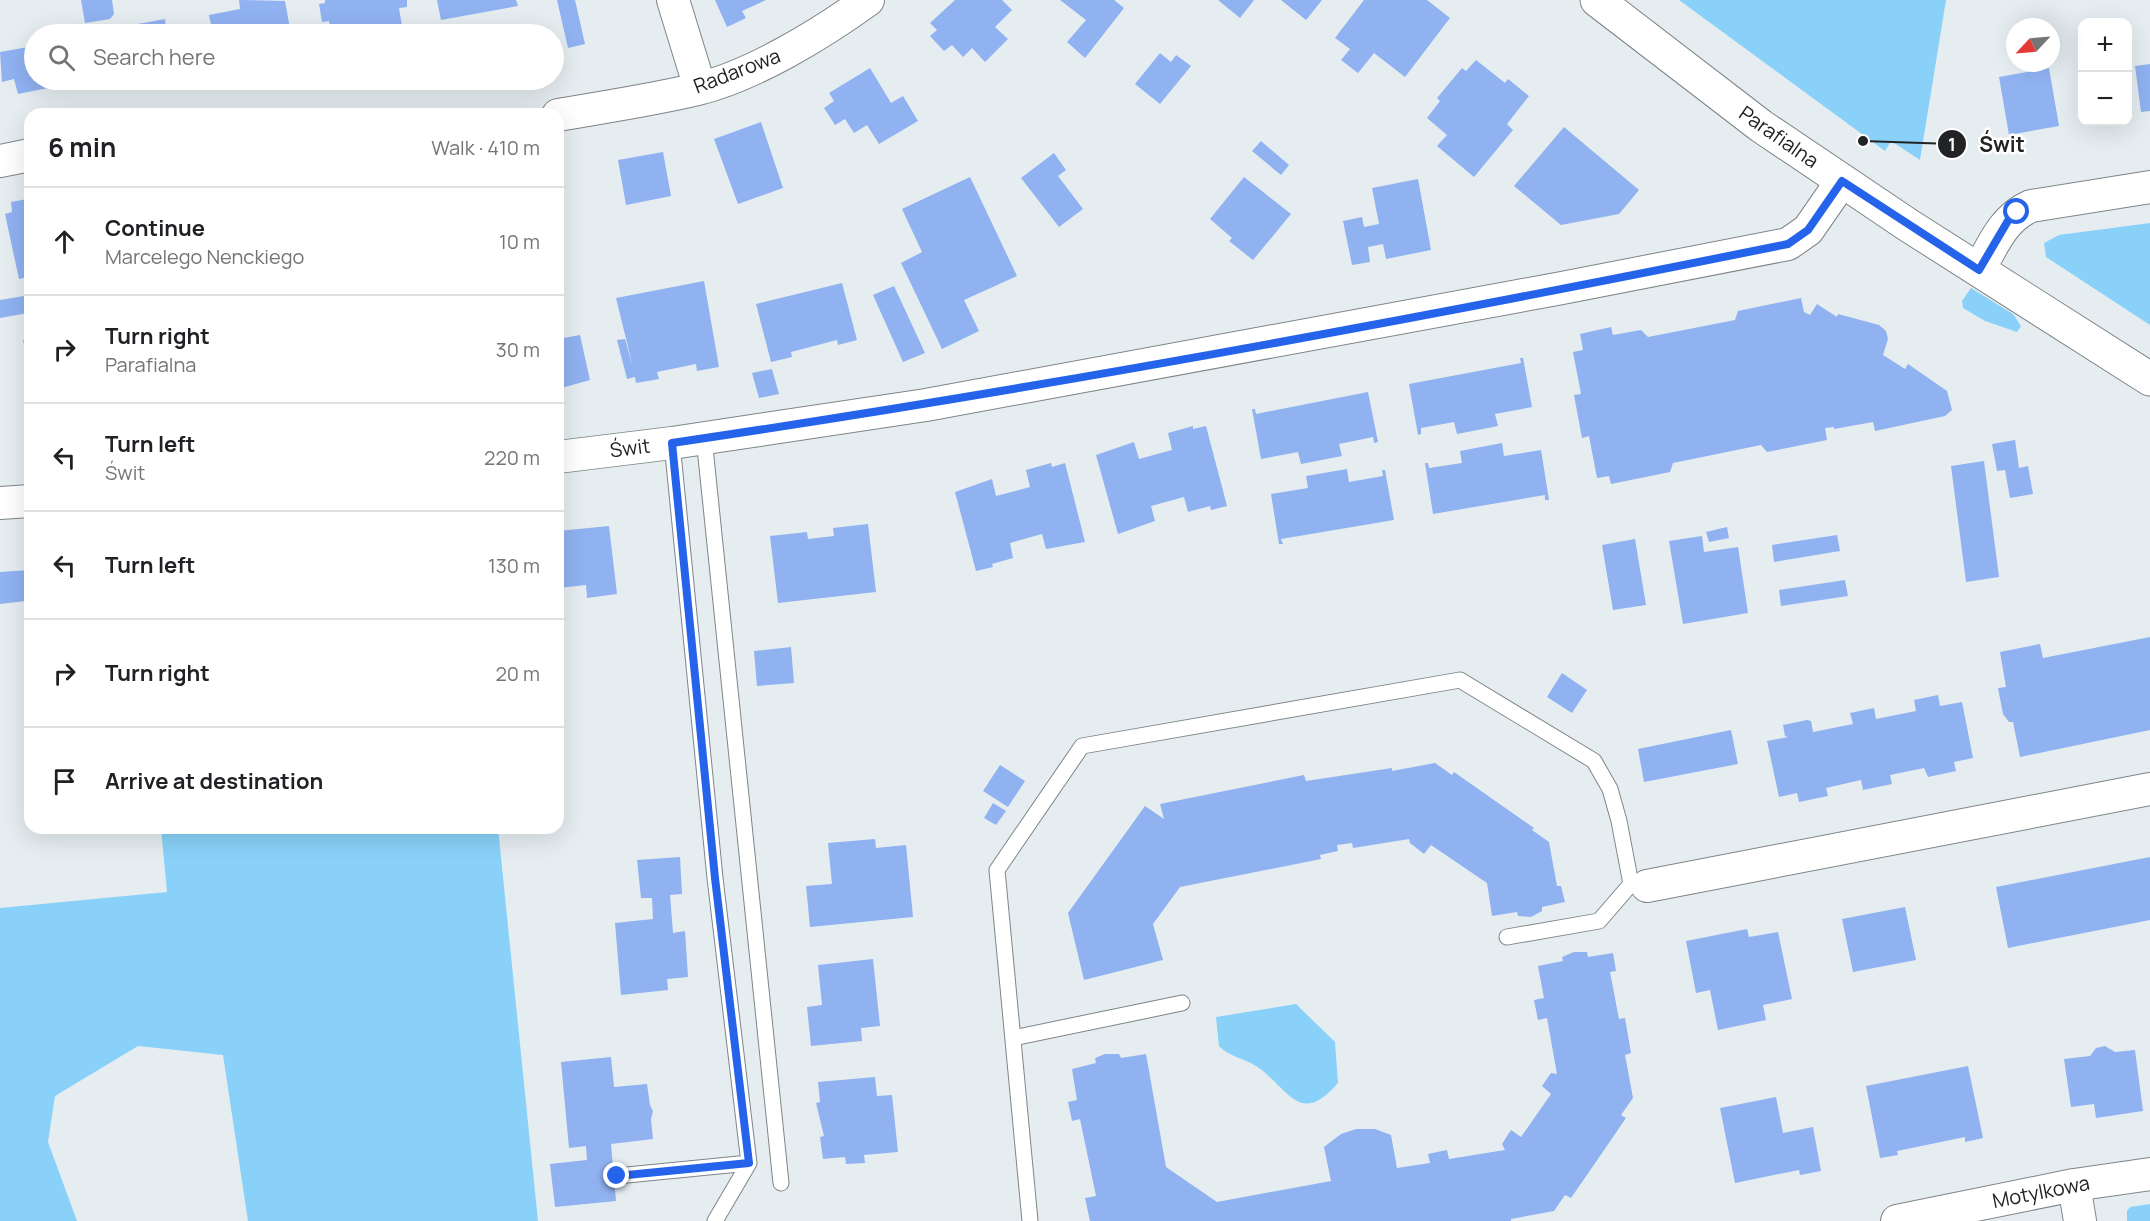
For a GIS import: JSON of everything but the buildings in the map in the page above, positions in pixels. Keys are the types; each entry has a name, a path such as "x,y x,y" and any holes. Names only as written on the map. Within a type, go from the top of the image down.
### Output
{"street":[{"path":"673,0 697,79"},
{"name":"Radarowa","path":"564,113 697,79 788,51 832,26 868,0"},
{"name":"Parafialna","path":"1597,0 1689,73 1842,181 2150,379"},
{"path":"0,161 24,156"},
{"name":"Świt","path":"564,456 672,443 926,405 1788,244 1808,230 1842,181"},
{"path":"1979,270 2009,219 2017,212 2031,206 2150,187"},
{"path":"0,503 24,501"},
{"path":"1639,885 2150,789"},
{"name":"Motylkowa","path":"1897,1221 2074,1185 2150,1174"},
{"path":"2074,1185 2080,1221"}],"lane":[{"path":"704,438 781,1183"},
{"path":"672,443 715,878 749,1163 715,1221"},
{"path":"1030,1221 997,870 1082,746 1460,680 1594,761 1610,789 1639,885 1599,921 1507,937"},
{"path":"1013,1038 1182,1004"},
{"path":"617,1176 749,1163"}],"shaded area":[{"path":"1679,0 1946,0 1920,160 1891,141 1885,151"},
{"path":"2150,223 2150,325 2046,257 2044,243 2059,235"},
{"path":"1971,288 2013,314 2021,326 2017,332 1985,321 1963,308 1962,301"},
{"path":"162,834 499,834 538,1221 248,1221 223,1055 138,1046 55,1096 48,1142 77,1221 0,1221 0,908 167,892"},
{"path":"1296,1004 1335,1042 1338,1083 1325,1096 1313,1102 1304,1103 1295,1100 1256,1066 1228,1053 1219,1046 1216,1017"},
{"path":"2150,1204 2150,1221 2127,1221 2127,1211 2130,1207"}],"place":[{"name":"Świt","path":"1863,141"}],"route":[{"path":"617,1176 749,1163 715,878 672,443 926,405 1375,323 1788,244 1808,230 1842,181 1979,270 2009,219 2017,212"}]}
